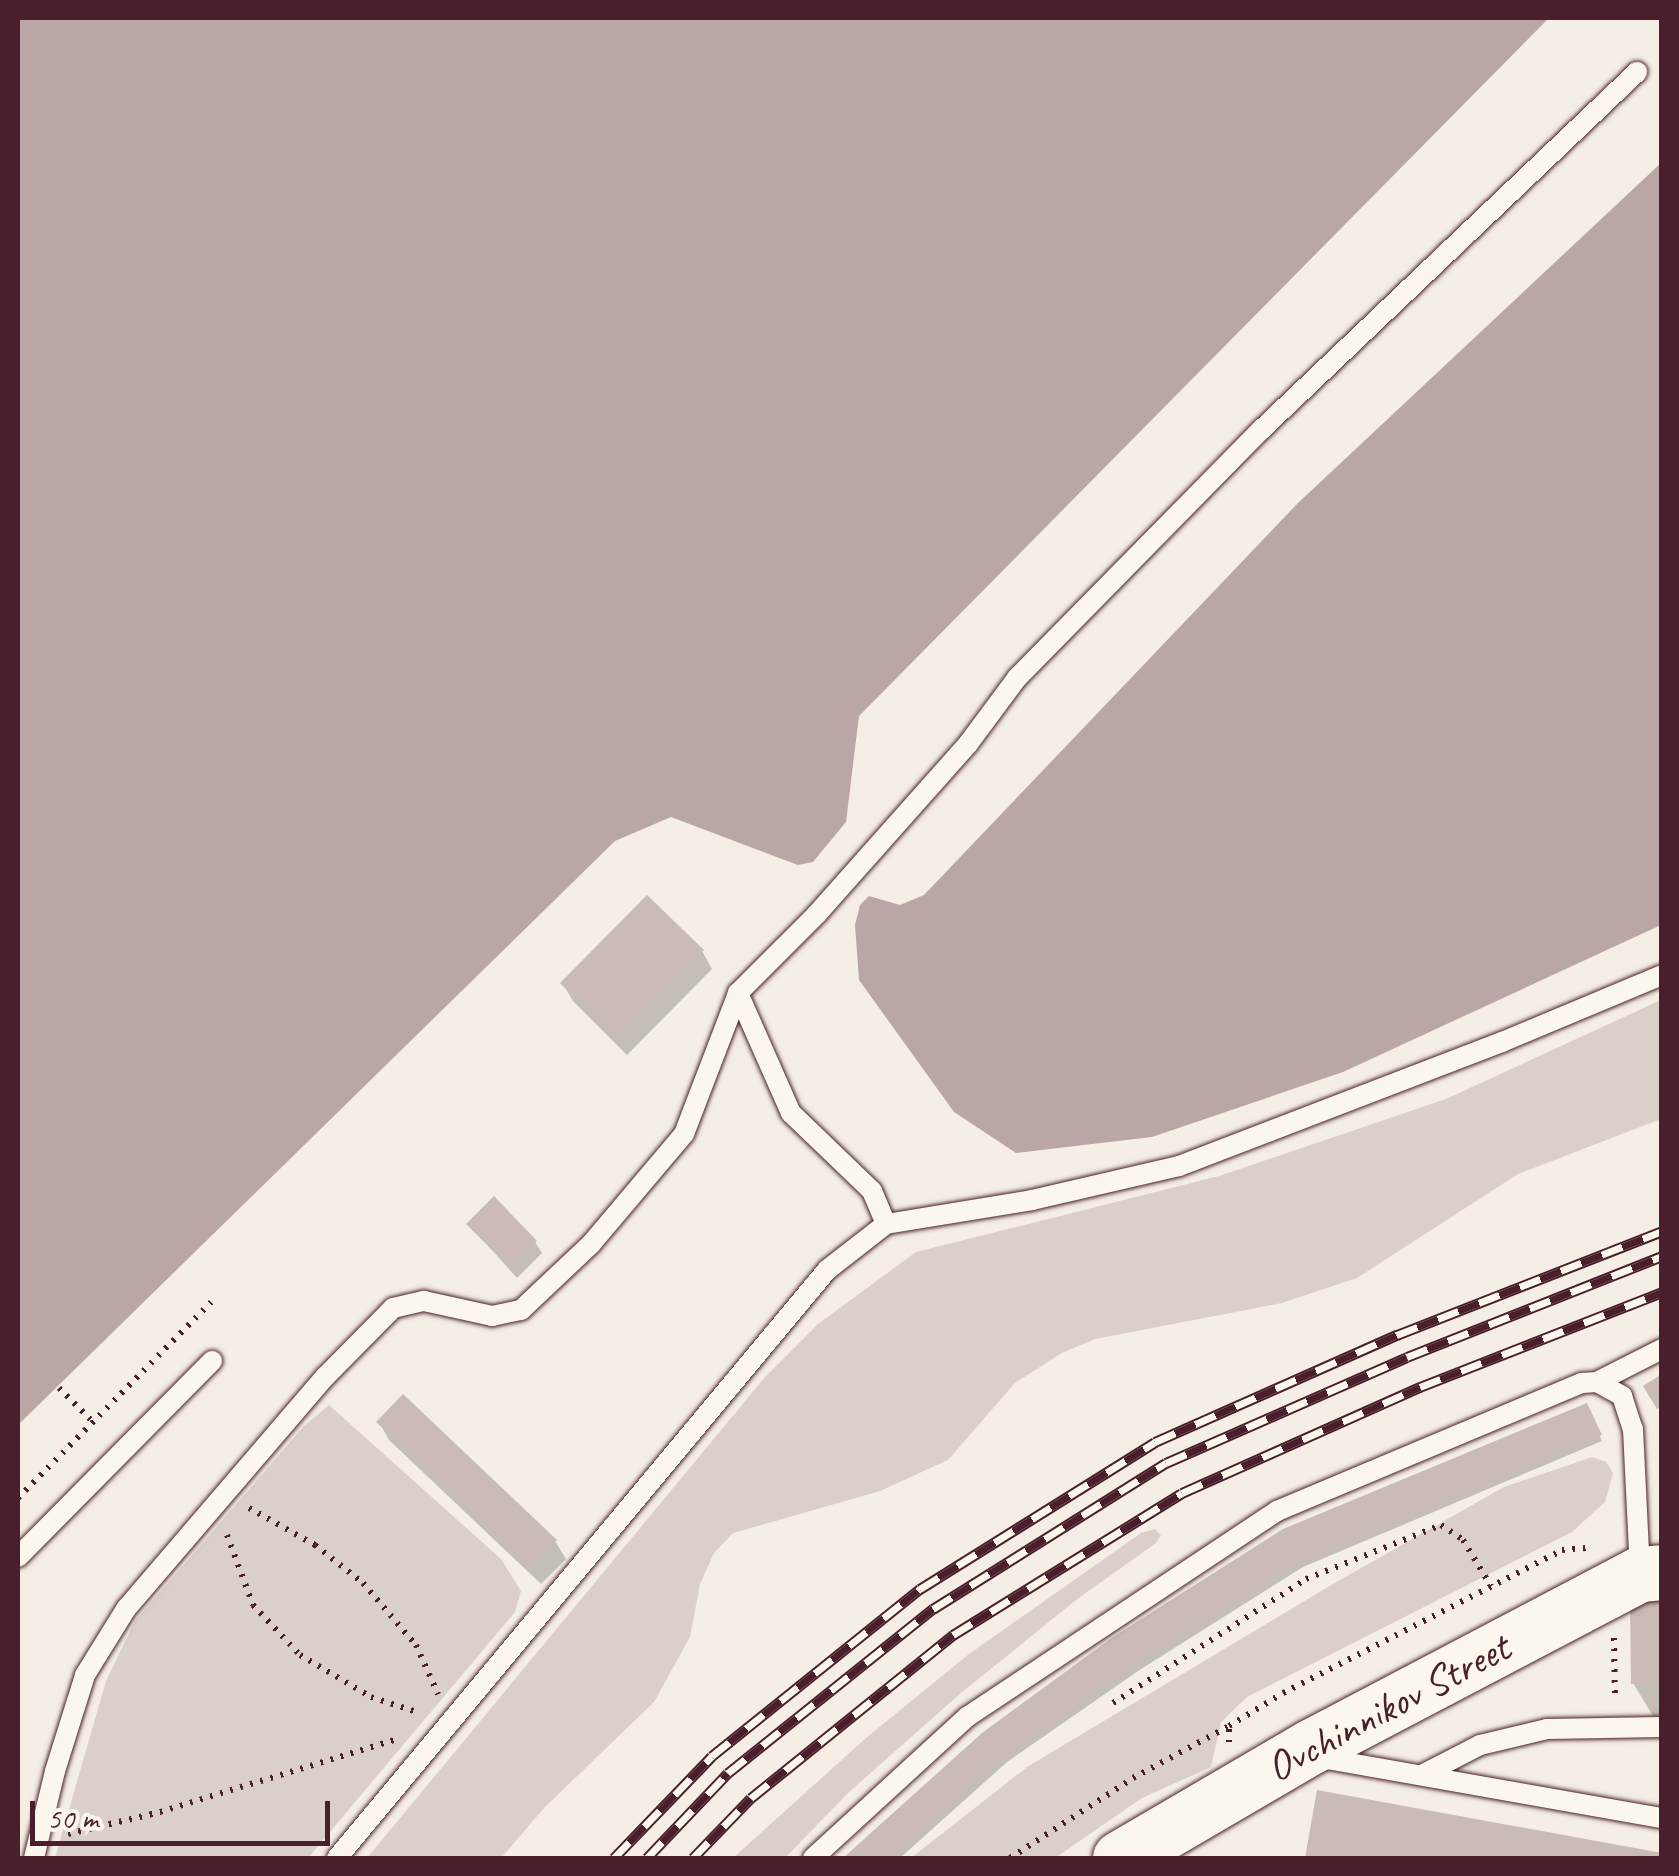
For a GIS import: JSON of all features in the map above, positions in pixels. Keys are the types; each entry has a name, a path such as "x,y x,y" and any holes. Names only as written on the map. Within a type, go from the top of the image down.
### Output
{"street":[{"name":"Ovchinnikov Street","path":"1120,1858 1310,1748 1638,1577"}],"lane":[{"path":"36,1850 85,1674 126,1609 325,1377 393,1308 424,1300 492,1316 521,1310 590,1244 684,1134 738,993 818,914 968,744 1017,678 1262,428 1637,72"},
{"path":"337,1858 828,1270 886,1224 1032,1200 1179,1166 1502,1042 1662,974"},
{"path":"738,993 792,1113 872,1191 886,1224"},
{"path":"813,1858 967,1717 1277,1512 1582,1383 1597,1382 1662,1349"},
{"path":"18,1558 212,1360"},
{"path":"1597,1382 1622,1396 1633,1429 1638,1577"},
{"path":"1422,1775 1480,1745 1546,1729 1662,1727"},
{"path":"1310,1748 1327,1759 1662,1818"}],"path":[{"path":"18,1498 210,1302"},
{"path":"59,1388 93,1422"},
{"path":"222,1497 272,1518 363,1583 416,1645 450,1722"},
{"path":"222,1497 229,1548 253,1604 300,1655 371,1697 450,1722"},
{"path":"1114,1703 1306,1579 1441,1525 1464,1540 1491,1586"},
{"path":"1010,1858 1133,1778 1562,1550 1638,1577 1615,1726"},
{"path":"36,1850 450,1722"},
{"path":"1228,1726 1230,1792"}],"shaded area":[{"path":"18,18 1549,18 859,716 846,822 813,862 798,865 671,817 615,841 18,1425"},
{"path":"1661,163 1661,925 1343,1072 1152,1137 1016,1153 954,1112 859,980 855,925 860,905 869,896 900,905 924,895 1298,503"},
{"path":"1661,1000 1661,1119 1518,1174 1357,1278 1282,1303 1095,1339 1062,1353 1015,1383 948,1460 880,1491 733,1533 714,1553 700,1584 690,1637 654,1702 545,1807 501,1858 367,1858 765,1377 818,1324 916,1252 1219,1176 1446,1099"},
{"path":"329,1405 501,1559 521,1591 515,1612 308,1858 55,1858 106,1681 135,1621 304,1426"},
{"path":"1592,1457 1606,1462 1613,1473 1605,1502 1572,1532 1247,1697 1221,1722 1211,1767 1142,1798 1055,1858 911,1858 1027,1767 1333,1584 1504,1487"},
{"path":"1155,1529 1161,1535 1156,1543 1076,1600 961,1693 849,1792 785,1858 733,1858 866,1738 969,1654 1141,1533"}],"building":[{"path":"647,895 704,950 615,1039 560,983"},
{"path":"494,1196 537,1241 510,1268 466,1224"},
{"path":"1662,1374 1662,1406 1657,1409 1643,1386"},
{"path":"403,1394 557,1540 530,1568 376,1422"},
{"path":"1587,1403 1602,1435 1300,1563 1135,1666 1004,1758 892,1858 843,1858 982,1733 1113,1637 1283,1529"},
{"path":"1630,1600 1662,1600 1662,1683 1631,1684"},
{"path":"1317,1790 1662,1853 1662,1858 1305,1858"}],"railway":[{"path":"614,1858 712,1756 920,1589 1155,1442 1397,1335 1662,1231"},
{"path":"647,1858 728,1773 933,1609 1166,1463 1407,1357 1662,1256"},
{"path":"693,1858 751,1798 953,1635 1182,1493 1420,1387 1662,1292"}]}
